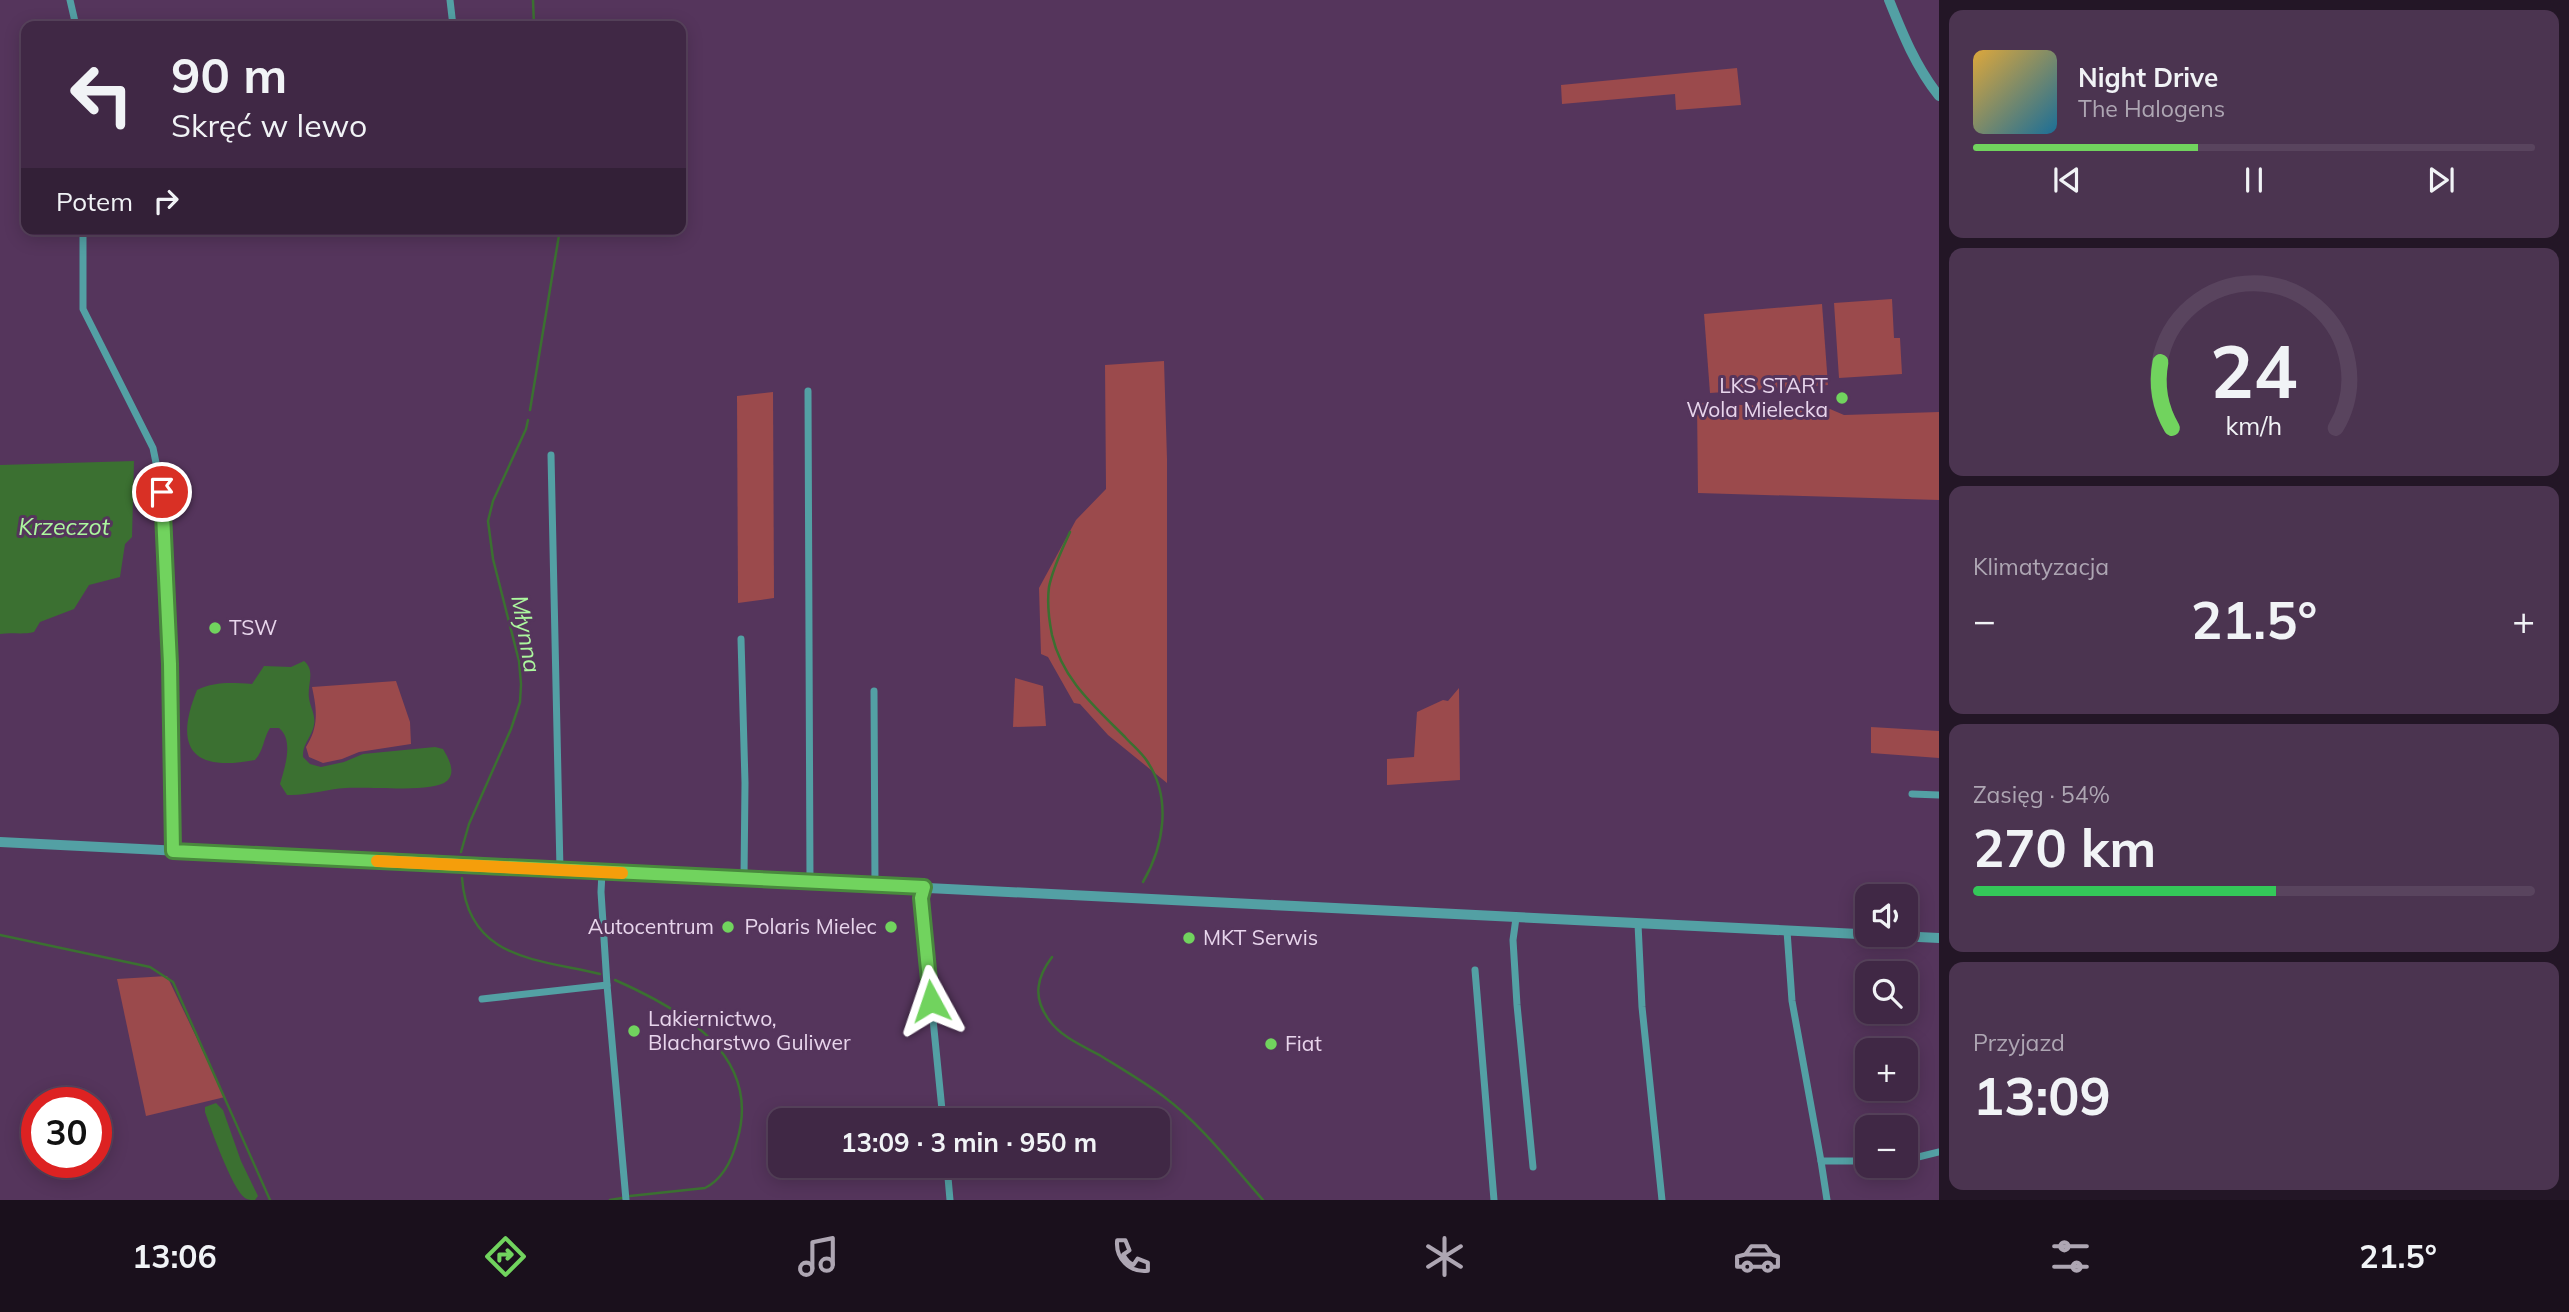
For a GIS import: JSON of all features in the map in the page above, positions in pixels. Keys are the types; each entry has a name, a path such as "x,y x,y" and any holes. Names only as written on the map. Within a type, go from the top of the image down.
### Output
{"street":[{"path":"70,0 75,21"},
{"path":"450,0 452,21"},
{"path":"1889,0 1912,55 1939,96"},
{"path":"83,235 83,309 153,448 162,492 169,628 173,851"},
{"path":"808,391 810,882"},
{"path":"551,455 559,870"},
{"path":"741,639 745,783 744,878"},
{"path":"874,691 876,885"},
{"path":"1912,794 1939,795"},
{"path":"0,842 1939,938"},
{"path":"602,872 607,985 626,1200"},
{"path":"924,887 921,898 942,1108"},
{"path":"1517,918 1514,940 1517,1005 1533,1167"},
{"path":"1638,923 1642,1007 1662,1200"},
{"path":"1787,931 1792,1000 1828,1200"},
{"path":"1475,970 1494,1200"},
{"path":"482,999 607,985"},
{"path":"1918,1157 1939,1153"},
{"path":"1821,1161 1855,1161"},
{"path":"948,1178 950,1200"}],"shaded area":[{"path":"1737,68 1741,105 1676,110 1675,94 1562,104 1561,85"},
{"path":"1892,299 1894,338 1900,338 1902,374 1839,378 1834,303"},
{"path":"1822,304 1828,385 1710,393 1704,314"},
{"path":"1164,361 1167,459 1167,783 1108,735 1080,704 1074,703 1048,657 1041,654 1039,588 1076,520 1106,489 1105,365"},
{"path":"773,392 774,598 738,603 737,396"},
{"path":"1697,403 1830,409 1844,415 1939,412 1939,500 1698,493"},
{"path":"1015,678 1043,686 1046,726 1013,727"},
{"path":"396,681 410,722 411,744 359,752 323,763 309,757 306,747 316,718 312,687"},
{"path":"1459,688 1460,780 1387,785 1387,759 1414,757 1417,712 1443,700 1448,701"},
{"path":"1871,727 1939,731 1939,758 1871,753"},
{"path":"167,976 225,1097 146,1116 117,979"}],"water":[{"name":"Krzeczot","path":"134,461 132,537 125,544 120,577 89,585 74,609 40,622 34,632 0,634 0,465"},
{"path":"304,661 310,669 309,698 314,718 313,729 303,752 303,757 310,764 321,767 363,754 435,747 443,749 450,762 451,776 448,780 436,786 396,789 346,788 287,795 280,784 287,747 284,733 279,728 270,728 255,760 216,762 203,759 194,752 188,741 187,728 197,690 217,684 252,684 264,666 291,667"},
{"path":"216,1103 223,1110 241,1161 258,1196 255,1200 245,1198 240,1192 217,1144 205,1112 205,1107"}],"waterway":[{"name":"Młynna","path":"533,0 534,21"},
{"name":"Młynna","path":"530,410 559,235"},
{"name":"Młynna","path":"461,852 469,824 511,729 520,702 519,661 493,559 488,521 493,501 528,420"},
{"path":"1070,532 1049,587 1052,635 1071,678 1091,703 1142,755 1155,775 1160,790 1162,822 1156,853 1143,882"},
{"name":"Młynna","path":"462,878 467,905 477,925 492,940 531,959 600,974"},
{"path":"0,935 150,967 173,982 270,1200"},
{"path":"1052,957 1038,987 1040,1003 1054,1026 1177,1107 1216,1145 1263,1200"},
{"name":"Młynna","path":"615,980 666,1005 711,1039 727,1060 738,1084 742,1111 732,1155 722,1174 711,1184 705,1188 630,1196"},
{"name":"Młynna","path":"610,1200 622,1198"}],"slow traffic":[{"path":"377,861 622,873"}],"place":[{"name":"LKS START Wola Mielecka","path":"1842,398"},
{"name":"TSW","path":"215,628"},
{"name":"Autocentrum","path":"728,927"},
{"name":"Polaris Mielec","path":"891,927"},
{"name":"MKT Serwis","path":"1189,938"},
{"name":"Lakiernictwo, Blacharstwo Guliwer","path":"634,1031"},
{"name":"Fiat","path":"1271,1044"}],"route":[{"path":"162,492 170,664 173,851 924,887 921,898 931,1001"}]}
